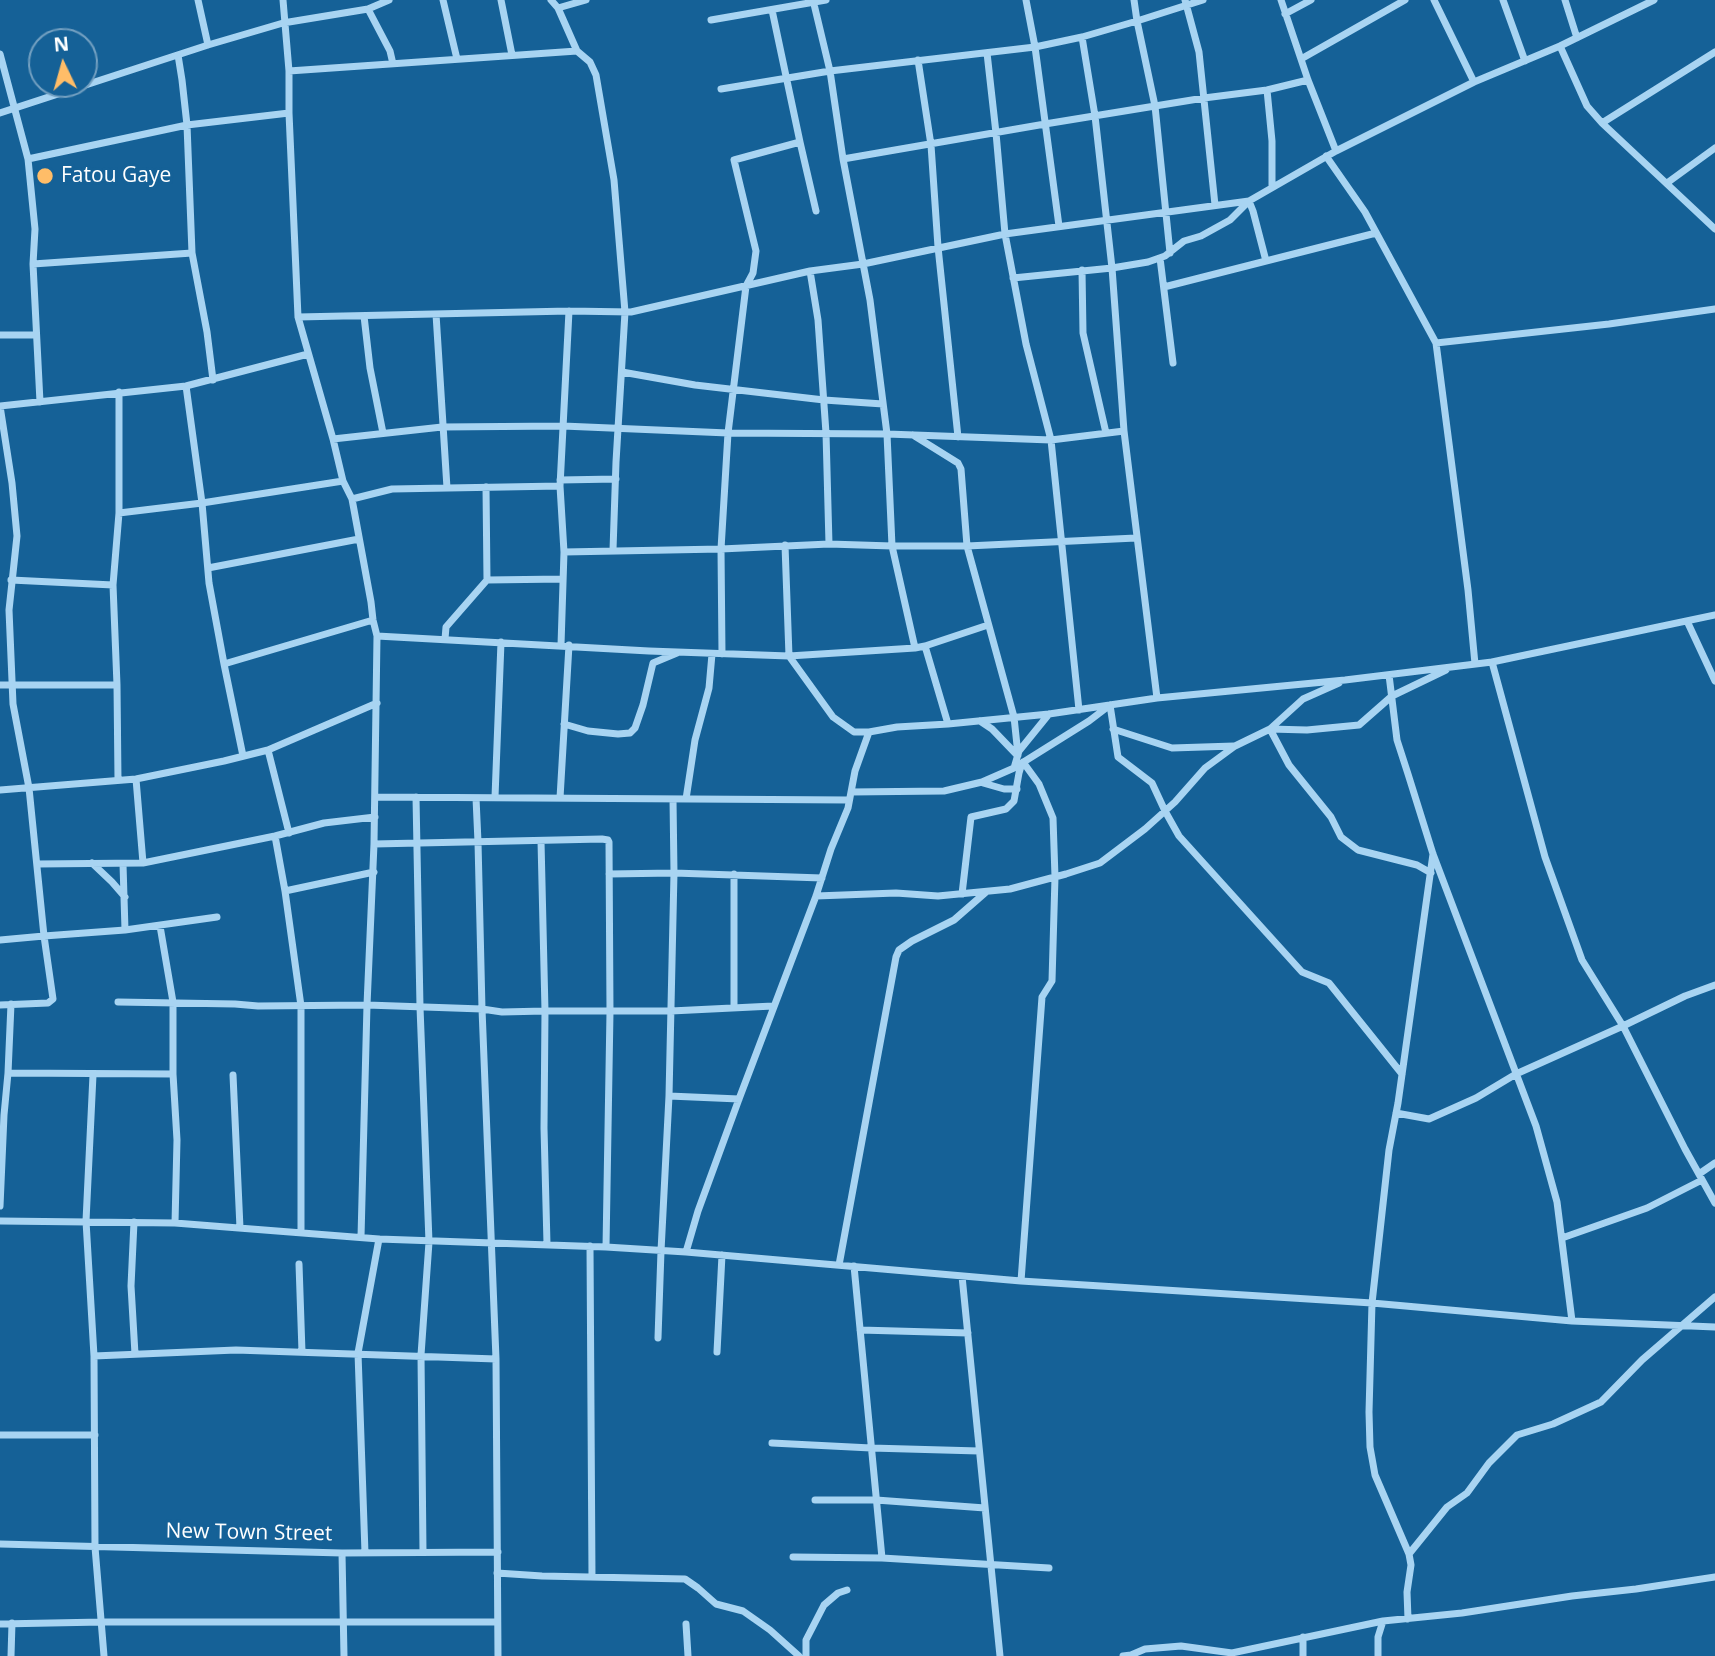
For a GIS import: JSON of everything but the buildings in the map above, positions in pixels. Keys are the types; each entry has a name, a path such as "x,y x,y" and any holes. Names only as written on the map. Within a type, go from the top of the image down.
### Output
{"street":[{"path":"198,0 208,45"},
{"path":"282,0 289,71 298,317 343,481 352,499 377,636 374,872 367,1005 361,1237"},
{"path":"0,113 283,23 368,9 389,0"},
{"path":"443,0 457,59"},
{"path":"501,0 512,55"},
{"path":"551,0 558,8 577,51 590,62 596,75 614,180 625,312 613,550"},
{"path":"558,8 586,0"},
{"path":"711,20 826,0"},
{"path":"1026,0 1035,47 1059,226"},
{"path":"1134,0 1155,106 1170,253"},
{"path":"721,89 830,71 1035,47 1082,37 1186,3 1203,0"},
{"path":"1282,0 1308,80 1336,151"},
{"path":"1285,14 1311,0"},
{"path":"1301,59 1405,0"},
{"path":"1434,0 1474,82"},
{"path":"1503,0 1525,61"},
{"path":"1565,0 1577,38"},
{"path":"1013,278 1112,268 1160,258 1184,241 1201,236 1230,220 1249,201 1326,156 1474,82 1560,46 1654,0"},
{"path":"814,1 830,71 843,159 870,300 887,434 892,546 915,648"},
{"path":"1186,3 1199,52 1215,205"},
{"path":"368,9 390,51 393,64"},
{"path":"772,10 817,211"},
{"path":"1082,37 1095,116 1107,219 1124,431 1157,698"},
{"path":"1560,46 1587,106 1715,229"},
{"path":"289,71 577,51"},
{"path":"1602,123 1715,52"},
{"path":"987,53 1005,233 1026,344 1051,440 1079,710"},
{"path":"0,54 28,159 35,229 33,264 40,402"},
{"path":"178,55 187,125 192,253 213,380"},
{"path":"918,60 931,145 938,247 958,437"},
{"path":"843,159 1204,98 1267,90 1308,80"},
{"path":"1267,90 1272,141 1272,187"},
{"path":"28,159 187,125 289,113"},
{"path":"722,654 721,549 728,433 746,286 753,274 756,251 734,160 800,142"},
{"path":"1667,183 1715,148"},
{"path":"1326,156 1364,212 1436,343 1465,564 1475,664"},
{"path":"298,317 631,312 810,271 863,264 1005,233 1249,201"},
{"path":"1249,201 1266,261"},
{"path":"1164,287 1376,233"},
{"path":"33,264 192,253"},
{"path":"1160,258 1173,363"},
{"path":"1082,270 1083,333 1106,433"},
{"path":"810,271 818,320 824,400 830,544"},
{"path":"1436,343 1715,309"},
{"path":"560,798 565,645 560,483 569,311"},
{"path":"436,314 447,488"},
{"path":"364,316 370,368 383,433"},
{"path":"0,335 36,335"},
{"path":"0,1005 48,1003 53,999 29,788 13,704 9,610 17,536 0,407 186,386 308,354"},
{"path":"622,372 695,385 883,404"},
{"path":"186,386 208,568 243,756"},
{"path":"118,780 113,585 119,513 119,392"},
{"path":"333,439 442,427 563,426 728,433 887,434 1051,440 1124,431"},
{"path":"912,435 958,463 961,470 967,546 1014,717 1020,759"},
{"path":"352,499 392,489 486,487 616,479"},
{"path":"119,513 343,481"},
{"path":"0,485 12,483"},
{"path":"445,639 446,627 487,580 486,487"},
{"path":"564,552 830,544 967,546 1136,538"},
{"path":"208,568 359,540"},
{"path":"785,545 789,656 834,717 854,732 1049,714 1157,698 1345,680 1492,662 1715,615"},
{"path":"487,580 563,579"},
{"path":"12,580 113,585"},
{"path":"0,611 9,610"},
{"path":"224,664 373,620"},
{"path":"1687,621 1715,681"},
{"path":"377,636 789,656 915,648 988,625"},
{"path":"495,797 501,642"},
{"path":"925,646 948,724"},
{"path":"564,724 588,731 629,733 635,728 643,705 653,663 679,652"},
{"path":"686,799 695,740 709,688 712,654"},
{"path":"1492,662 1545,857 1582,960 1623,1026 1715,1203"},
{"path":"1270,729 1307,730 1359,725 1392,696 1453,667"},
{"path":"1390,675 1397,740 1433,854 1536,1126 1557,1202 1572,1321"},
{"path":"816,896 896,893 938,896 1010,889 1100,863 1165,811 1205,768 1235,746 1270,729 1303,699 1345,680"},
{"path":"0,685 117,685"},
{"path":"0,790 136,779 243,756 268,750 377,703"},
{"path":"1110,705 1118,757 1152,783 1179,836 1302,972 1329,984 1402,1074"},
{"path":"375,797 686,799 944,792 982,782 1014,768 1020,759 1089,721 1110,705"},
{"path":"962,894 971,817 1006,809 1014,801 1019,773 1019,751 1049,714"},
{"path":"979,720 992,729 1039,784 1053,818 1055,877 1052,981 1042,997 1021,1281"},
{"path":"1113,729 1172,748 1235,746"},
{"path":"1270,729 1289,765 1331,817 1341,837 1358,850 1417,865 1431,873"},
{"path":"686,1252 698,1211 848,808 855,771 869,732"},
{"path":"268,750 289,833"},
{"path":"136,779 144,863"},
{"path":"982,782 1004,789 1017,789"},
{"path":"416,797 420,1007 429,1242 421,1355 423,1552"},
{"path":"475,797 496,1359 498,1656"},
{"path":"659,1338 660,1251 669,1096 673,799"},
{"path":"37,864 144,863 289,833 324,822 374,817"},
{"path":"275,836 301,1006 301,1233"},
{"path":"374,844 608,840 610,1012 606,1247"},
{"path":"541,841 547,1244"},
{"path":"1408,1619 1407,1592 1411,1565 1409,1554 1376,1475 1370,1447 1372,1303 1383,1198 1433,854"},
{"path":"92,863 125,897"},
{"path":"123,864 125,930"},
{"path":"285,891 374,872"},
{"path":"609,874 734,874 822,878"},
{"path":"734,874 734,1007"},
{"path":"839,1265 896,957 899,950 912,941 954,920 986,891"},
{"path":"0,940 125,930 217,917"},
{"path":"160,926 173,1002 177,1140 175,1223"},
{"path":"1396,1114 1429,1119 1476,1098 1516,1074 1685,996 1715,985"},
{"path":"118,1002 367,1005 502,1012 671,1011 773,1006"},
{"path":"0,1206 11,1004"},
{"path":"8,1073 173,1074"},
{"path":"93,1074 86,1221 94,1356 95,1547 104,1656"},
{"path":"233,1075 240,1228"},
{"path":"669,1096 739,1099"},
{"path":"1562,1238 1647,1208 1700,1177 1715,1163"},
{"path":"0,1221 175,1223 429,1242 590,1246 1021,1281 1372,1303 1572,1321 1715,1327"},
{"path":"134,1222 131,1286 135,1354"},
{"path":"365,1553 358,1353 379,1239"},
{"path":"590,1246 592,1577"},
{"path":"717,1352 722,1255"},
{"path":"299,1264 302,1352"},
{"path":"854,1266 882,1558"},
{"path":"962,1276 1000,1656"},
{"path":"1409,1554 1447,1507 1467,1493 1489,1463 1517,1435 1553,1424 1601,1402 1642,1360 1715,1297"},
{"path":"860,1330 968,1332"},
{"path":"94,1356 236,1350 496,1359"},
{"path":"0,1435 95,1435"},
{"path":"772,1443 979,1451"},
{"path":"815,1500 876,1500 985,1508"},
{"name":"New Town Street","path":"0,1544 342,1553 498,1552"},
{"path":"342,1553 344,1656"},
{"path":"793,1557 882,1558 1049,1568"},
{"path":"498,1573 685,1579 716,1604 743,1611 799,1656"},
{"path":"1124,1656 1145,1649 1181,1646 1232,1653 1383,1621 1715,1577"},
{"path":"806,1656 806,1640 824,1605 838,1593 847,1590"},
{"path":"1378,1656 1378,1637 1383,1621"},
{"path":"0,1624 497,1622"},
{"path":"11,1656 12,1623"},
{"path":"686,1624 688,1656"},
{"path":"1303,1637 1303,1656"}],"place":[{"name":"Fatou Gaye","path":"45,176"}]}
